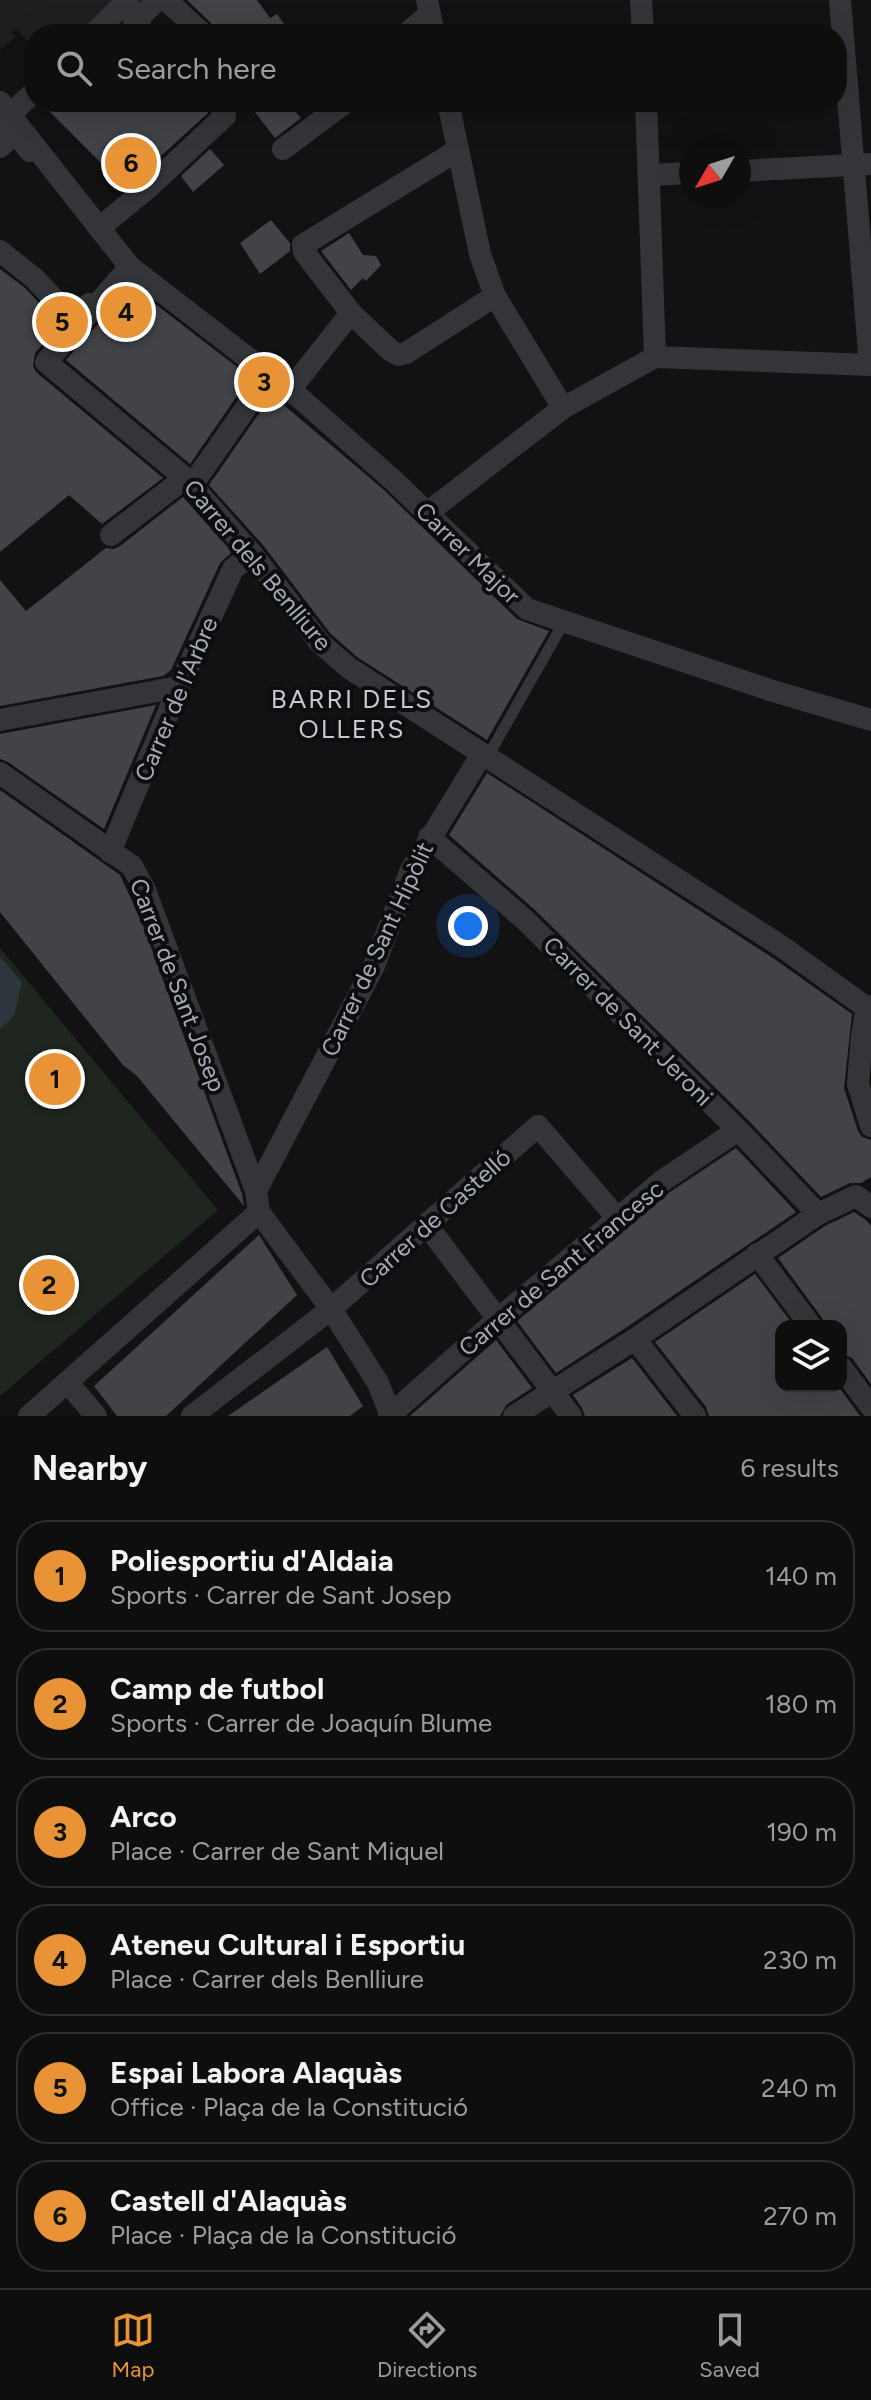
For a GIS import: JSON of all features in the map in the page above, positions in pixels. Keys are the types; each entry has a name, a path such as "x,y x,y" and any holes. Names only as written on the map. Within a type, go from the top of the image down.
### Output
{"street":[{"path":"139,18 157,0"},
{"path":"166,0 192,24"},
{"path":"641,0 642,24"},
{"path":"840,0 843,24"},
{"path":"427,513 563,408 655,357 871,365 862,165 847,52"},
{"path":"4,113 24,99"},
{"path":"99,228 201,139 225,116 224,112"},
{"path":"283,149 333,112"},
{"path":"450,112 480,254 495,296 563,408"},
{"path":"646,112 655,357"},
{"name":"Carrer Major","path":"4,113 130,267 301,399 393,480 527,609 773,691 871,720"},
{"path":"0,147 15,133 122,266 74,320 34,278 0,251"},
{"path":"458,150 303,245 304,252 351,313 399,355 495,296"},
{"path":"751,170 862,165"},
{"path":"649,175 679,174"},
{"name":"Carrer dels Benlliure","path":"130,267 46,362 189,482 252,554 320,643 349,668 781,946 869,1007"},
{"path":"289,391 351,313"},
{"path":"111,535 189,482 269,375"},
{"name":"Carrer de l'Arbre","path":"110,852 179,687 233,569 252,554"},
{"path":"0,720 179,687"},
{"name":"Carrer de Sant Hipòlit","path":"258,1201 374,966 411,870 429,837 485,756"},
{"name":"Carrer de Sant Josep","path":"0,773 132,866 145,890 258,1201 378,1383 390,1416"},
{"name":"Carrer de Sant Jeroni","path":"429,837 525,920 738,1130 818,1214"},
{"path":"869,1007 862,1035 858,1084 871,1126"},
{"name":"Carrer de Castelló","path":"192,1416 331,1309 538,1126 618,1219"},
{"name":"Carrer de Sant Francesc","path":"390,1416 497,1320 662,1181 738,1130"},
{"path":"514,1416 635,1339 818,1214 856,1196 871,1207"},
{"path":"29,1416 258,1201"},
{"path":"426,1224 571,1416"},
{"path":"757,1254 806,1320"},
{"path":"635,1339 695,1416"},
{"path":"847,1375 871,1407"},
{"path":"67,1382 96,1416"}],"lane":[{"name":"Carrer de Sant Hipòlit","path":"485,756 564,622"}],"shaded area":[{"path":"0,0 113,0 89,24 24,24 24,37 16,29 12,33 16,37 0,50"},
{"path":"0,948 218,1210 0,1396"},
{"path":"0,957 22,982 14,1016 0,1029"}],"building":[{"path":"187,0 257,0 270,18 277,14 284,24 212,24"},
{"path":"50,112 208,112 208,113 126,188"},
{"path":"255,112 296,112 301,118 275,138"},
{"path":"210,149 224,165 193,192 181,176"},
{"path":"271,220 290,243 290,251 260,274 240,243"},
{"path":"349,233 363,255 376,256 381,265 366,281 363,278 351,290 321,251"},
{"path":"0,269 25,288 60,325 35,353 33,366 36,372 163,478 102,524 69,495 0,552"},
{"path":"132,286 250,377 190,464 66,360"},
{"path":"272,395 384,490 517,619 549,631 487,740 357,657 330,633 263,545 209,485"},
{"path":"183,497 232,552 220,563 171,670 163,676 0,706 0,580 26,611 106,548 120,546"},
{"path":"156,705 104,829 0,759 0,734"},
{"path":"487,773 773,958 852,1014 844,1088 858,1131 862,1137 871,1140 871,1177 821,1197 748,1120 535,910 449,835"},
{"path":"0,790 120,875 141,920 244,1206 137,1076 123,1065 0,912"},
{"path":"736,1148 796,1212 556,1373 517,1321 670,1192"},
{"path":"854,1212 871,1226 871,1384 847,1356 847,1320 823,1320 778,1258 825,1226"},
{"path":"259,1235 297,1295 166,1416 117,1416 94,1386"},
{"path":"755,1274 790,1320 775,1320 775,1392 842,1392 860,1416 709,1416 706,1407 655,1342"},
{"path":"496,1340 532,1388 506,1405 500,1416 410,1416"},
{"path":"327,1347 363,1406 350,1416 228,1416"},
{"path":"632,1358 677,1416 585,1416 573,1395"}],"place":[{"name":"Castell d'Alaquàs","path":"131,163"},
{"name":"Ateneu Cultural i Esportiu","path":"126,312"},
{"name":"Espai Labora Alaquàs","path":"62,322"},
{"name":"Arco","path":"264,382"},
{"name":"Poliesportiu d'Aldaia","path":"55,1079"},
{"name":"Camp de futbol","path":"49,1285"}],"district":[{"name":"BARRI DELS OLLERS","path":"352,714"}]}
